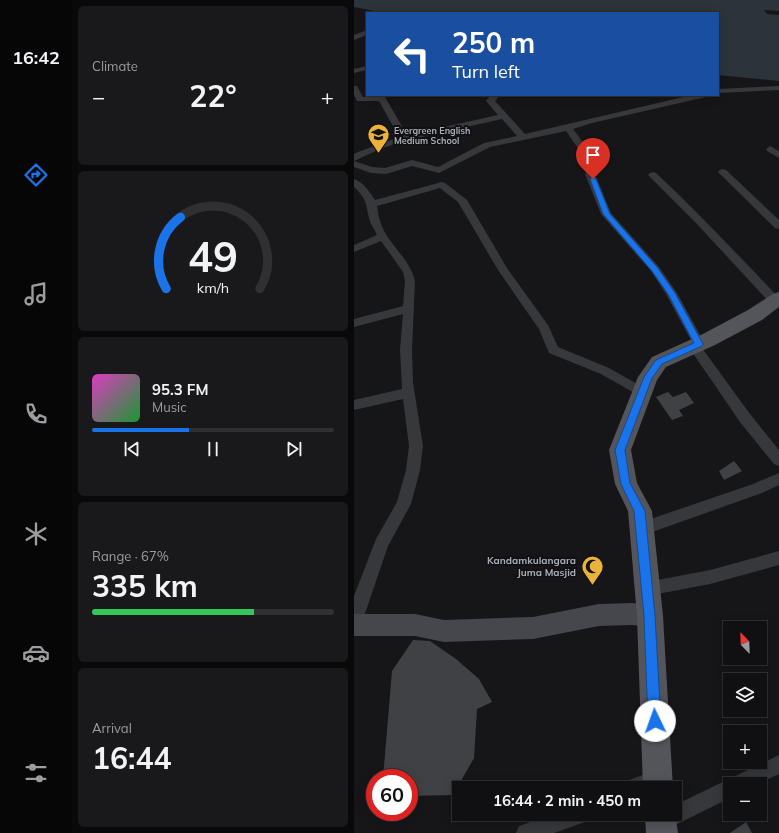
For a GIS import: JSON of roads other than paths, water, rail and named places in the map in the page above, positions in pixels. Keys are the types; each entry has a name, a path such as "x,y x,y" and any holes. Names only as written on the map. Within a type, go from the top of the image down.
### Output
{"main road":[{"path":"658,781 650,616 640,511 626,484 620,450 648,377 659,362 697,345 755,315 777,300"}],"street":[{"path":"354,38 366,32"},
{"path":"354,71 366,68"},
{"path":"354,88 360,99 382,99 404,138"},
{"path":"719,91 779,88"},
{"path":"495,96 490,101 523,137"},
{"path":"354,164 371,170 386,171 412,162 439,170 487,145 568,128 598,119 699,96"},
{"path":"354,158 364,152 404,138 461,124 505,116"},
{"path":"568,128 594,164 594,169 590,174 606,214 655,269 671,293 697,345 745,418 779,460"},
{"path":"770,149 779,155"},
{"path":"722,172 779,226"},
{"path":"653,175 718,239 742,267 777,300"},
{"path":"354,182 365,192 372,204 375,222 408,272 410,281 406,350 407,392 416,446 413,470 404,504 390,525 381,544 358,606 354,623 415,624 444,631 534,628 599,615 632,614 650,616"},
{"path":"372,204 442,185 462,200 503,270 544,328 553,350 605,371 642,392"},
{"path":"354,249 383,236"},
{"path":"354,323 409,308"},
{"path":"354,405 407,392"},
{"path":"641,529 757,489 779,479"},
{"path":"647,589 710,577 779,558"},
{"path":"752,777 779,764"},
{"path":"661,823 723,792"},
{"path":"526,833 561,821"}],"place":[{"name":"Evergreen English Medium School","path":"378,154"},
{"name":"Kandamkulangara Juma Masjid","path":"592,586"}]}
